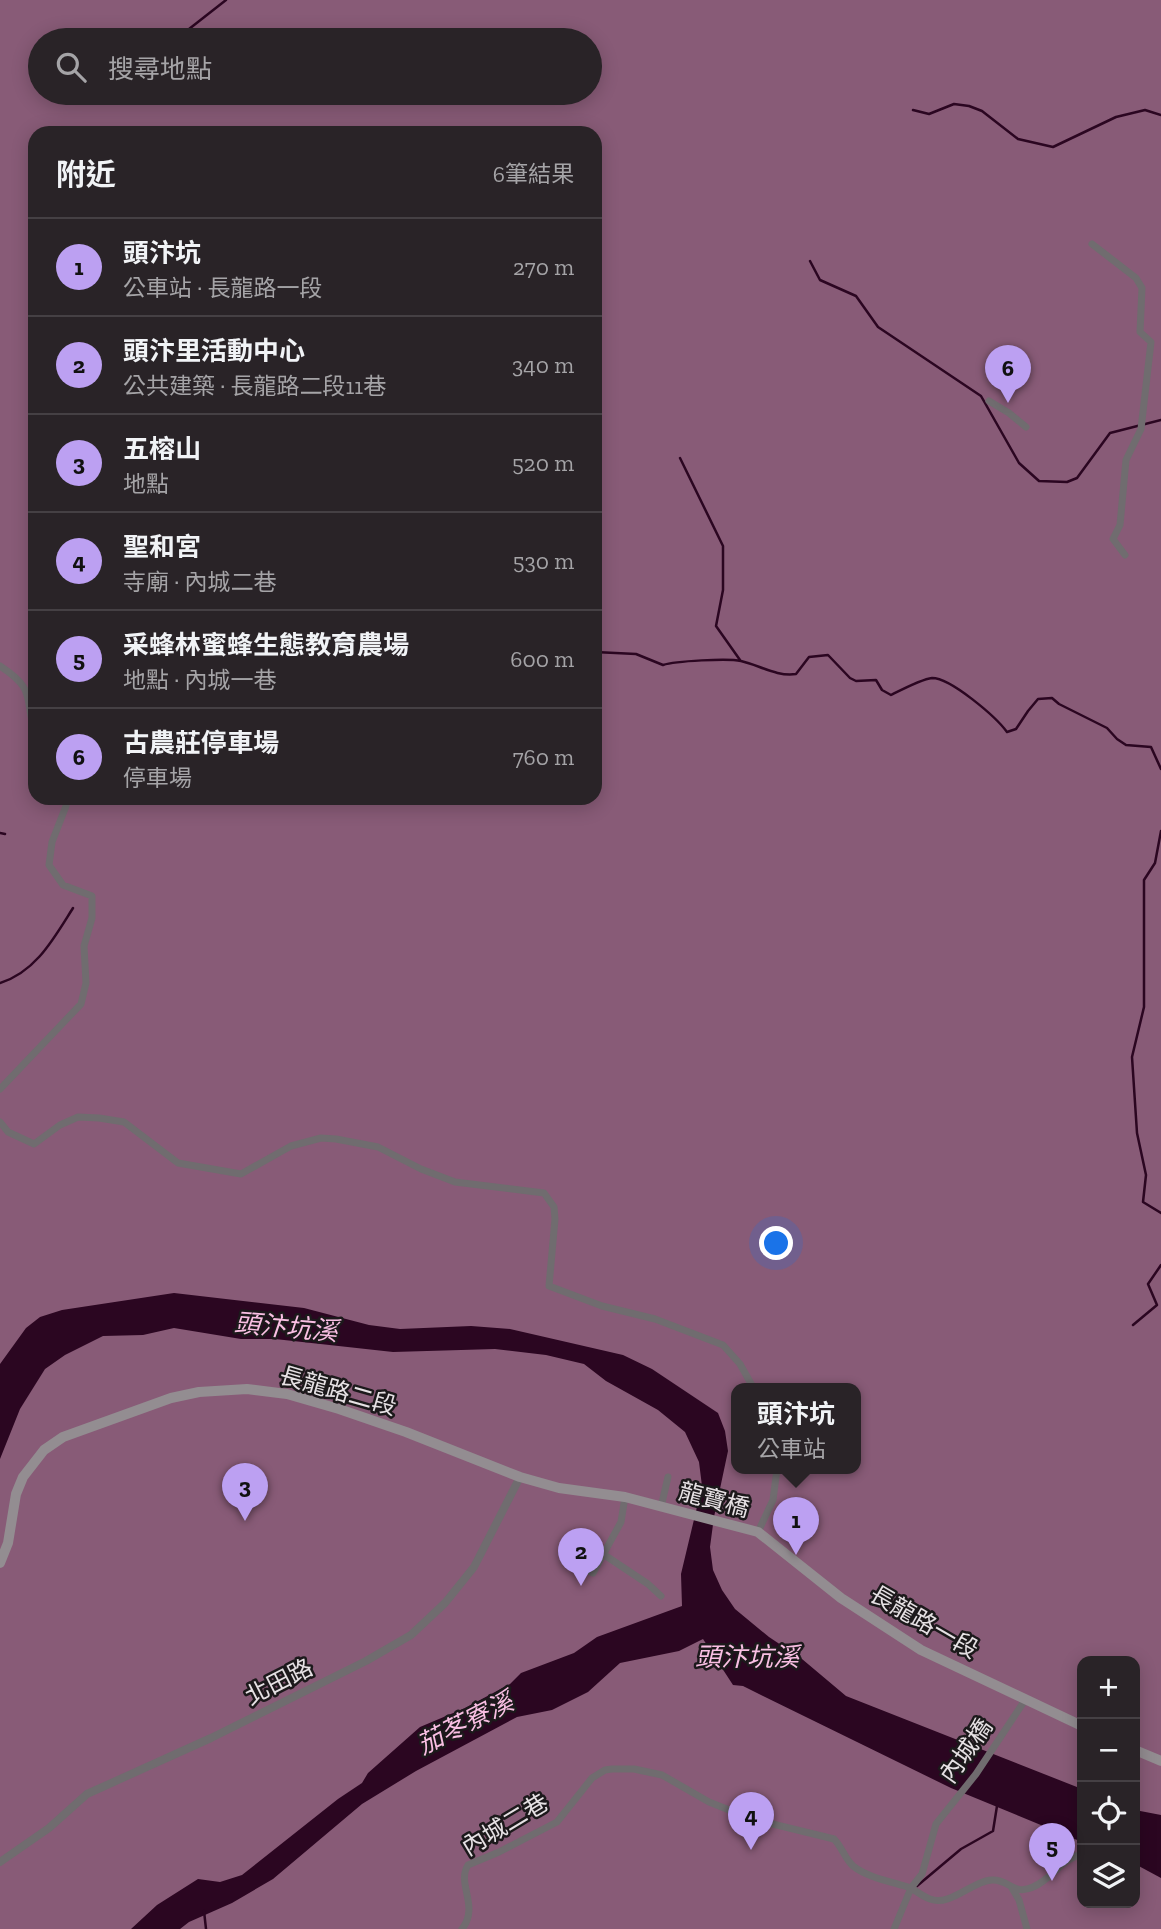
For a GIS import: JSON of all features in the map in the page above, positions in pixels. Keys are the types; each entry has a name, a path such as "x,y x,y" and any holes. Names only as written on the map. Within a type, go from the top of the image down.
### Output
{"main road":[{"name":"長龍路二段","path":"0,1563 8,1543 16,1494 23,1477 44,1450 63,1437 171,1398 199,1392 247,1389 287,1394 406,1432 520,1477 559,1488 625,1497 661,1507"},
{"name":"龍寶橋","path":"661,1507 758,1532"},
{"name":"長龍路一段","path":"758,1532 881,1625 921,1650 1077,1724"},
{"path":"1140,1751 1161,1761"}],"street":[{"path":"1092,244 1136,278 1142,288 1140,332 1151,342 1142,425 1126,460 1120,525 1113,539 1125,555"},
{"path":"989,401 1010,413 1026,427"},
{"path":"0,666 21,682 28,700"},
{"path":"0,1089 81,1003 86,983 84,946 92,918 92,895 63,885 49,865 52,842 66,805"},
{"path":"0,1122 8,1132 34,1144 60,1125 78,1117 124,1122 178,1163 242,1174 291,1146 321,1138 336,1139 378,1147 421,1169 455,1182 544,1193 554,1207 555,1219 549,1286 602,1306 655,1319 723,1345 740,1364 751,1383"},
{"path":"758,1532 773,1500 776,1474"},
{"name":"北田路","path":"0,1862 49,1828 87,1794 211,1738 366,1661 411,1635 445,1603 474,1567 520,1477"},
{"path":"661,1507 668,1477"},
{"path":"581,1568 593,1573 621,1522 625,1497"},
{"path":"603,1554 661,1596"},
{"name":"內城橋","path":"911,1888 922,1874 936,1824 976,1774 1025,1700"},
{"name":"內城二巷","path":"462,1929 471,1908 464,1873 468,1865 557,1822 592,1778 604,1770 612,1769 634,1769 662,1774 709,1802 752,1819 834,1839 850,1864 860,1871 911,1888"},
{"path":"894,1929 911,1888 932,1901 947,1899 986,1880 1000,1880 1017,1890 1033,1887 1053,1873 1066,1859 1077,1856"},
{"path":"1012,1887 1027,1929"}],"shaded area":[{"path":"0,0 1161,0 1161,1929 0,1929"}],"water":[{"name":"頭汴坑溪","path":"174,1293 304,1308 369,1325 400,1329 471,1326 510,1329 623,1355 652,1369 718,1413 725,1431 728,1451 710,1547 713,1570 735,1609 846,1696 1077,1787 1077,1840 951,1788 743,1686 733,1685 703,1639 679,1651 620,1663 588,1692 552,1710 517,1717 416,1771 362,1804 273,1879 232,1903 189,1922 180,1929 131,1929 157,1905 198,1879 220,1882 242,1875 362,1783 368,1773 420,1727 465,1708 510,1684 521,1673 574,1653 597,1637 682,1606 681,1574 702,1486 699,1462 685,1432 658,1410 606,1381 584,1364 546,1355 495,1349 393,1352 275,1339 241,1339 174,1328 143,1335 103,1336 65,1355 45,1369 20,1409 0,1459 0,1364 26,1328 40,1317 62,1310"},
{"path":"1140,1811 1161,1815 1161,1878 1140,1867"}],"waterway":[{"path":"190,28 226,0"},
{"path":"913,110 929,114 954,104 969,106 982,111 1018,139 1053,147 1116,117 1145,110 1161,115"},
{"path":"810,261 820,280 856,296 878,327 981,396 1019,463 1039,481 1067,482 1077,478 1110,433 1161,420"},
{"path":"680,458 723,546 723,590 716,626 740,660"},
{"path":"602,652 636,654 663,665 734,660 789,674 796,674 809,657 828,655 850,678 856,681 876,680 882,690 891,695 932,678 950,684 972,699 1007,732 1016,729 1038,699 1052,698 1107,728 1126,745 1151,747 1161,769"},
{"path":"1161,831 1155,863 1144,880 1144,1007 1132,1057 1137,1133 1146,1175 1143,1202 1161,1213"},
{"path":"0,833 5,834"},
{"path":"0,983 24,971 43,953 73,908"},
{"path":"1133,1325 1157,1305 1148,1284 1161,1265"},
{"path":"917,1886 961,1849 993,1831 997,1806"},
{"path":"204,1911 206,1929"}],"place":[{"name":"古農莊停車場","path":"1008,403"},
{"name":"五榕山","path":"245,1521"},
{"name":"頭汴坑","path":"796,1555"},
{"name":"頭汴里活動中心","path":"581,1586"},
{"name":"聖和宮","path":"751,1850"},
{"name":"采蜂林蜜蜂生態教育農場","path":"1052,1881"}],"water label":[{"name":"茄苳寮溪","path":"465,1723"}]}
